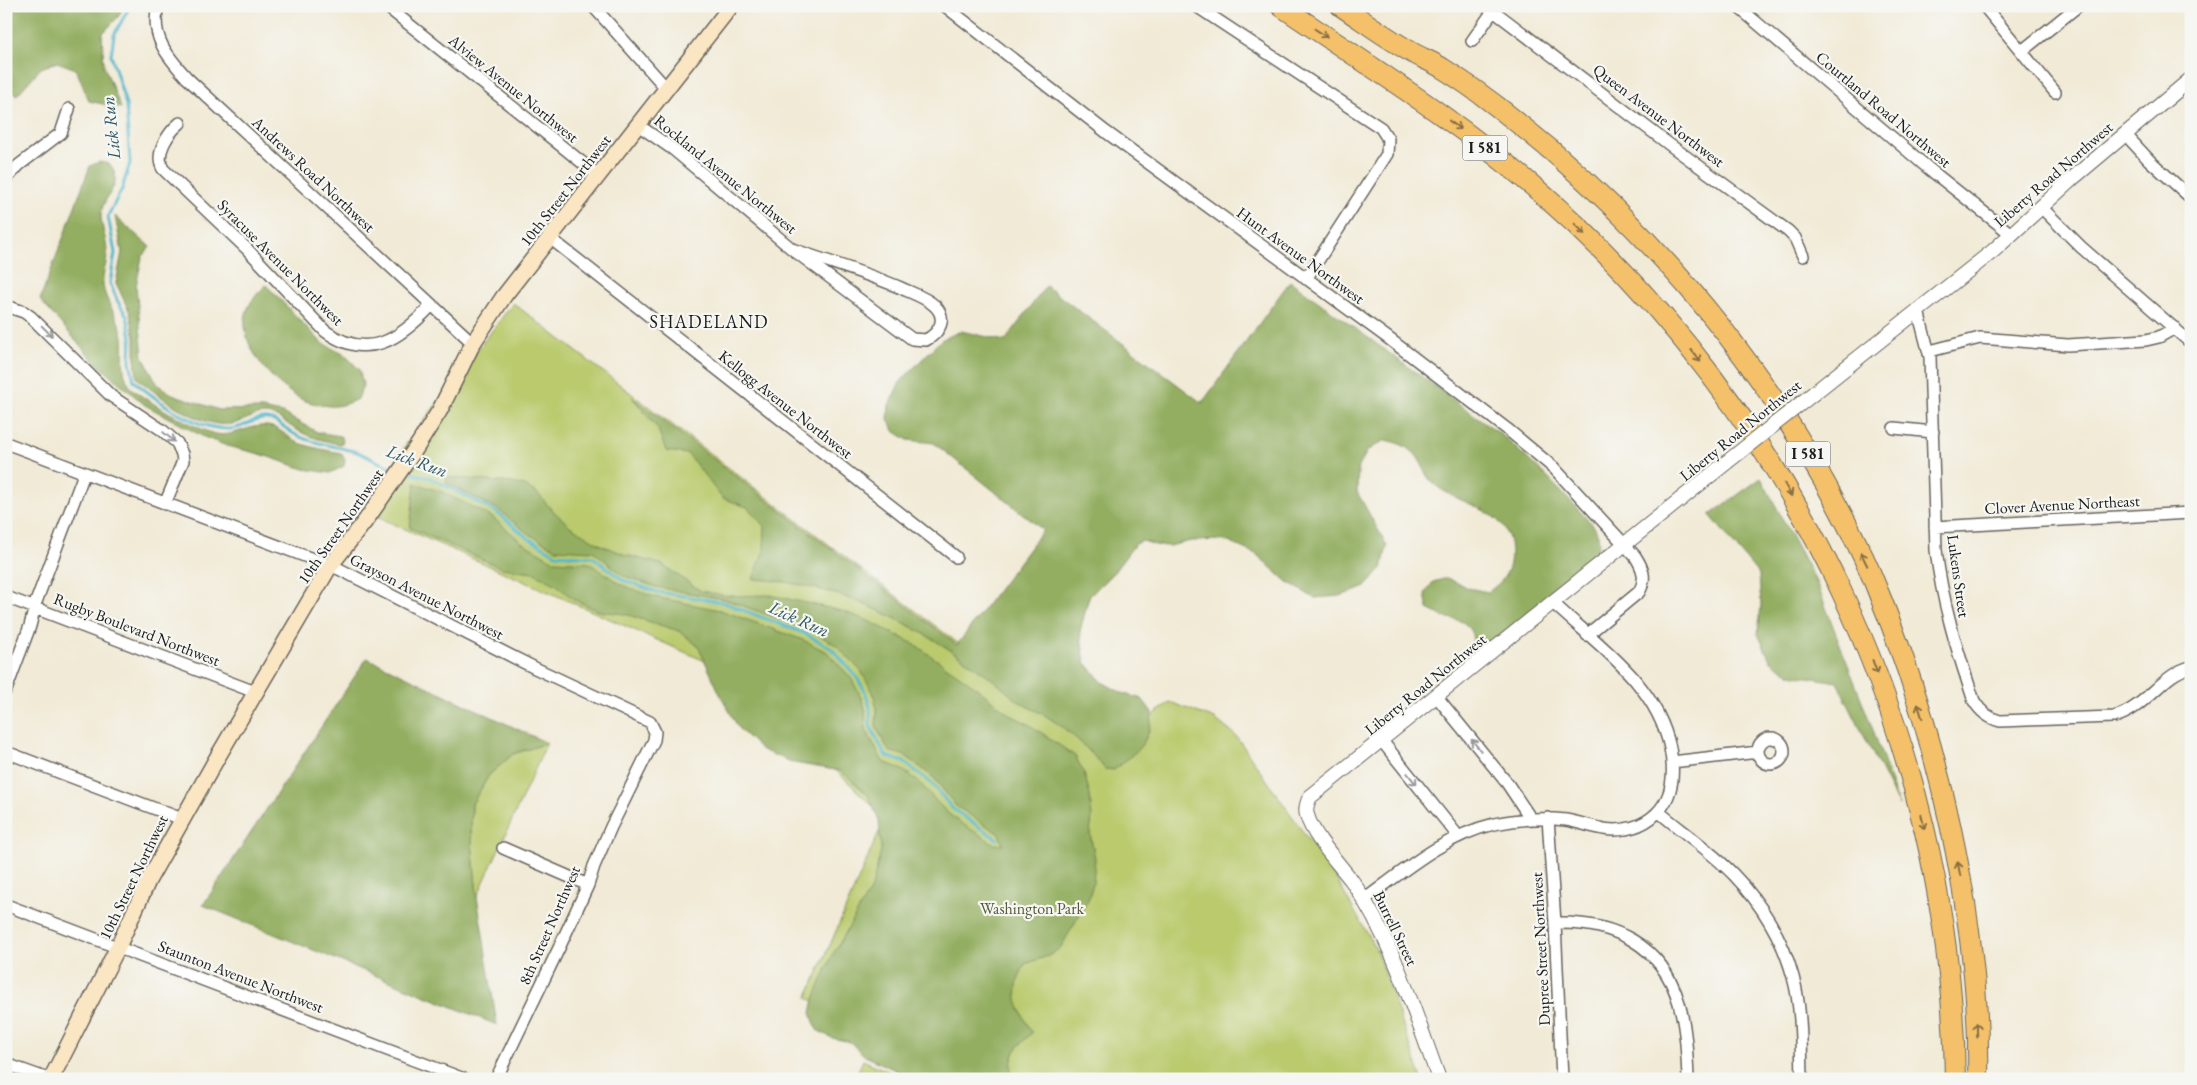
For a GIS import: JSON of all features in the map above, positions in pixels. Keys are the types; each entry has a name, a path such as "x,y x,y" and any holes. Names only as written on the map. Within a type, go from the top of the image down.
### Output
{"highway":[{"name":"I 581","path":"1281,6 1339,44 1454,125 1512,169 1566,215 1666,318 1722,390 1772,464 1808,524 1866,643 1895,724 1919,804 1934,875 1949,980 1955,1079"},
{"name":"I 581","path":"1341,6 1412,52 1440,66 1497,107 1553,152 1618,212 1673,270 1735,346 1776,404 1812,461 1842,514 1873,577 1914,692 1938,772 1966,908 1975,995 1978,1079"}],"main road":[{"name":"10th Street Northwest","path":"52,1079 149,880 182,819 330,566 366,520 416,448 440,410 473,344 504,296 731,6"}],"street":[{"name":"Alview Avenue Northwest","path":"386,6 599,176"},
{"name":"Rockland Avenue Northwest","path":"593,6 667,89"},
{"name":"Hunt Avenue Northwest","path":"946,6 1114,138 1388,338 1508,429 1554,468 1625,546 1644,572 1643,586 1635,596 1587,635"},
{"path":"1196,6 1345,103 1385,132 1389,146 1387,154 1306,279"},
{"name":"Courtland Road Northwest","path":"1737,6 2011,234"},
{"path":"1984,6 2055,92"},
{"path":"2022,51 2078,6"},
{"path":"1472,41 1490,8"},
{"name":"Queen Avenue Northwest","path":"1490,8 1670,145 1788,231 1795,238 1803,256"},
{"name":"Andrews Road Northwest","path":"156,10 158,38 169,58 187,78 473,344"},
{"name":"Liberty Road Northwest","path":"1307,803 1310,798 1727,462 1918,311 2011,234 2040,207 2191,79"},
{"path":"6,179 19,165 61,132 70,109"},
{"name":"Syracuse Avenue Northwest","path":"180,123 166,137 160,160 164,170 246,248 325,331 337,339 361,346 386,342 409,328 431,306"},
{"name":"Rockland Avenue Northwest","path":"638,126 674,150 792,249 912,339 926,340 938,330 942,318 940,311 930,302 884,281 792,249"},
{"path":"2125,134 2148,160 2191,198"},
{"path":"2040,207 2081,247 2191,343"},
{"name":"Kellogg Avenue Northwest","path":"550,238 956,557"},
{"path":"6,306 32,317 111,396 162,430 177,443 183,461 166,504"},
{"name":"Lukens Street","path":"1918,311 1930,351 1935,527 1939,580 1950,627 1974,701 1986,715 2000,721 2114,717 2132,710 2177,672 2191,667"},
{"path":"1930,351 1980,338 2068,345 2146,340 2159,337 2175,328"},
{"path":"1894,428 1933,432"},
{"name":"Grayson Avenue Northwest","path":"6,443 330,566 534,668 650,722 654,728 655,737 632,785"},
{"path":"6,690 30,626 34,608 84,474"},
{"name":"Clover Avenue Northeast","path":"1935,527 2191,513"},
{"name":"Rugby Boulevard Northwest","path":"6,597 255,692"},
{"path":"1364,900 1423,856 1458,836 1492,825 1530,818 1548,818 1617,830 1642,824 1659,812 1669,793 1672,762 1667,735 1661,718 1649,696 1635,679 1553,603"},
{"path":"1437,696 1507,783 1530,818"},
{"path":"1382,741 1458,836"},
{"path":"6,752 182,819"},
{"path":"1672,762 1758,752"},
{"name":"8th Street Northwest","path":"496,1079 588,885 594,866 632,785"},
{"name":"Burrell Street","path":"1307,803 1306,814 1313,828 1364,900 1389,947 1439,1079"},
{"path":"1659,812 1735,876 1761,908 1772,928 1793,977 1797,1001 1802,1079"},
{"name":"Dupree Street Northwest","path":"1548,818 1562,1079"},
{"path":"503,848 588,885"},
{"name":"Staunton Avenue Northwest","path":"6,905 464,1079"},
{"path":"1555,923 1591,924 1622,934 1648,951 1660,964 1680,1005 1685,1031 1688,1079"},
{"path":"6,1064 48,1079"}],"green space":[{"path":"6,6 124,6 118,17 102,34 104,66 121,108 89,101 76,69 57,62 41,68 17,95 6,88"},
{"path":"99,162 110,164 115,178 101,216 107,254 103,284 106,297 119,323 123,337 124,367 129,385 144,398 207,431 222,435 260,426 271,427 302,444 341,453 345,459 344,466 330,473 304,469 260,454 227,446 204,437 145,405 95,362 40,300 90,166"},
{"path":"115,216 150,247 142,257 136,286 143,357 158,385 172,394 219,410 262,409 282,413 317,432 340,436 343,439 342,443 334,443 308,436 279,418 265,414 232,424 207,422 194,417 169,402 137,378 135,338 130,313 116,283 122,252"},
{"path":"1290,281 1502,435 1547,477 1593,525 1599,539 1598,549 1590,563 1438,688 1434,683 1464,659 1472,643 1472,634 1465,623 1428,609 1425,594 1433,582 1447,578 1468,588 1488,592 1502,580 1508,570 1511,552 1508,536 1502,524 1480,508 1441,489 1429,478 1415,453 1401,445 1385,440 1367,451 1358,469 1357,492 1387,546 1382,569 1364,588 1340,596 1314,598 1286,581 1256,554 1224,540 1191,541 1169,546 1155,545 1143,541 1135,544 1114,572 1089,597 1080,631 1085,662 1102,682 1122,693 1142,699 1152,712 1151,723 1141,746 1114,770 1105,769 1063,727 1011,696 987,675 933,639 905,624 847,598 817,589 785,582 753,579 764,550 765,526 747,507 722,498 688,454 666,451 658,429 632,397 957,645 1043,530 934,443 908,440 895,432 888,420 889,405 900,382 941,340 961,331 1005,341 1046,286 1202,403"},
{"path":"266,285 322,343 345,355 359,369 363,385 358,399 333,406 303,400 272,377 263,366 249,343 245,320 249,305"},
{"name":"Washington Park","path":"513,303 1103,754 1170,702 1215,719 1236,736 1336,879 1375,947 1422,1079 950,1079 955,1065 807,998 885,818 739,676 371,514 406,444"},
{"path":"447,477 525,486 538,494 570,526 599,544 626,555 661,564 701,591 727,596 770,595 842,611 869,621 914,644 973,685 1009,714 1030,725 1075,756 1084,773 1090,795 1092,817 1090,834 1095,858 1093,883 1089,898 1061,947 1051,955 1025,964 1020,974 1016,992 1017,1000 1032,1033 1014,1053 1011,1064 1011,1079 915,1079 865,1056 850,1042 832,1038 817,1030 811,1013 814,999 832,956 872,887 881,850 879,820 868,795 841,771 794,763 762,750 739,729 720,694 698,646 679,631 625,614 599,611 573,599 557,585 533,572 502,568 410,528 415,483 442,492 492,517 523,543 554,561 589,563 622,585 654,597 720,610 803,640 827,652 851,678 860,695 865,708 866,730 883,762 895,766 913,777 940,806 960,822 994,844 1003,845 999,834 956,806 934,778 906,756 889,751 876,727 877,709 873,692 861,671 836,645 810,630 724,599 656,587 624,576 593,551 556,549 529,534 497,509 446,483"},
{"path":"1761,478 1816,582 1875,735 1899,806 1837,682 1790,674 1770,660 1758,634 1761,605 1759,575 1710,515"},
{"path":"367,658 547,743 513,754 489,775 472,804 471,831 477,897 497,1025 203,905"},
{"path":"547,743 477,897 471,831 472,804 489,775 513,754"},
{"path":"863,1060 905,1079 855,1079"}],"waterway":[{"name":"Lick Run","path":"130,6 114,35 111,55 126,105 130,163 122,189 108,216 115,253 110,283 118,302 127,316 131,337 130,361 134,381 179,414 205,425 231,429 268,419 305,439 357,452 395,469"},
{"name":"Lick Run","path":"406,472 431,478 496,512 528,538 556,554 593,557 623,580 657,592 722,602 806,634 832,649 855,675 865,691 870,707 870,726 886,756 904,762 930,782 953,809 997,839"}],"district":[{"name":"SHADELAND","path":"709,322"}]}
